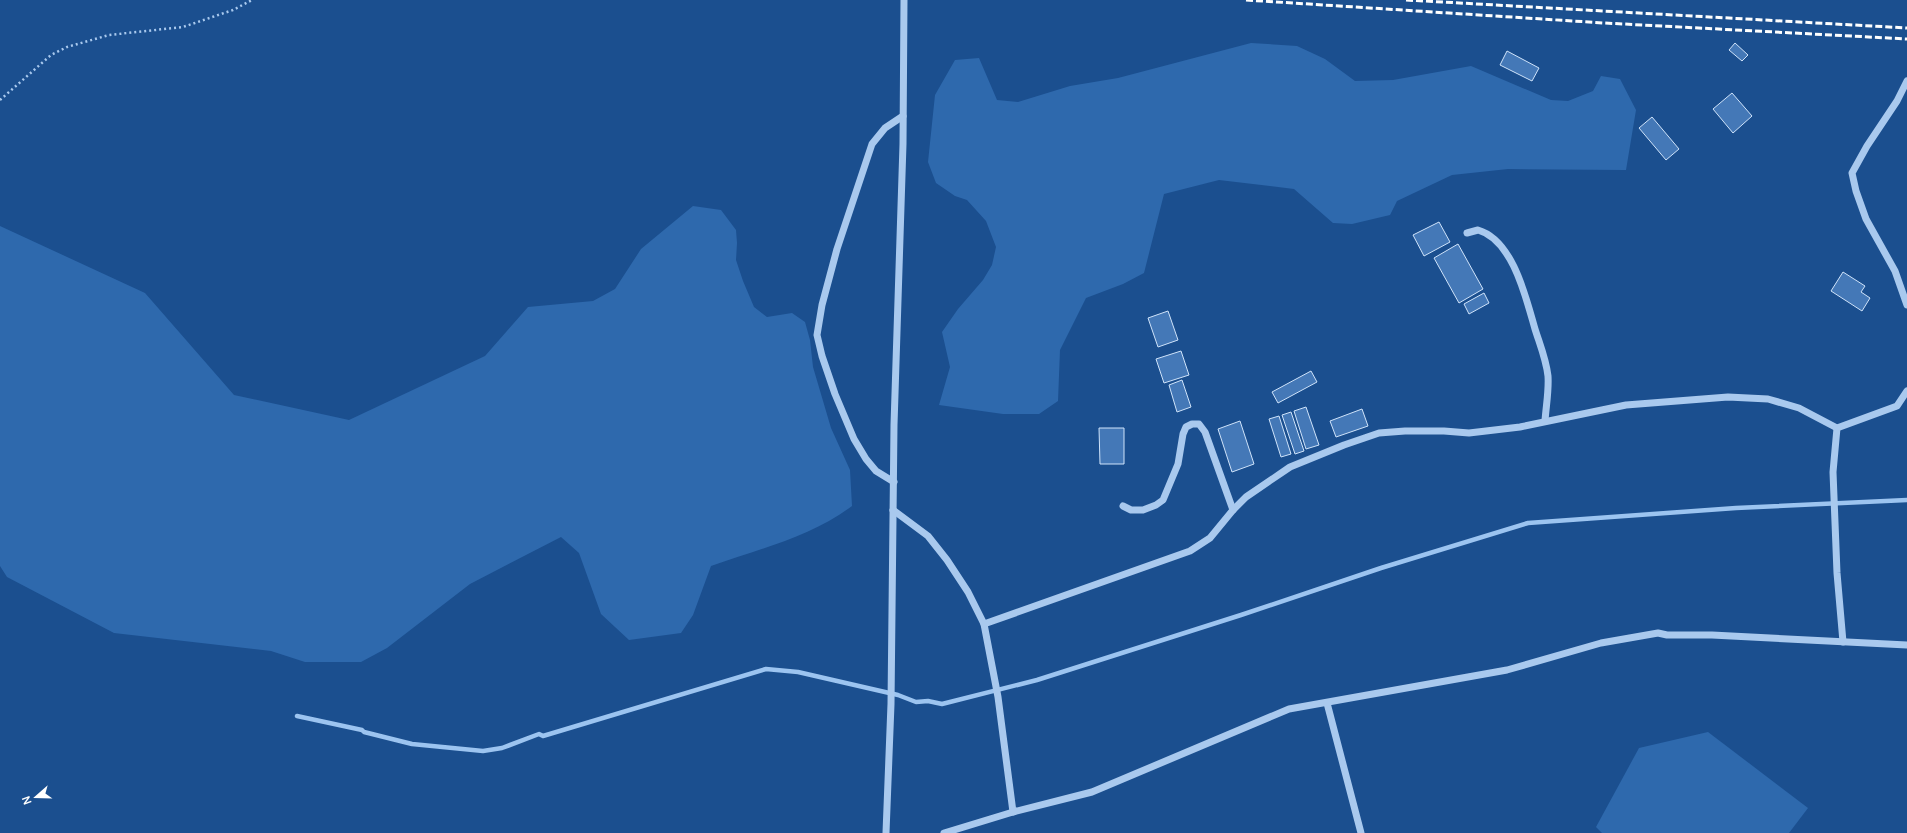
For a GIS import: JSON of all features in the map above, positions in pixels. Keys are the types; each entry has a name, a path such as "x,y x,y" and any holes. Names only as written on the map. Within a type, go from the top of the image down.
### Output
{"street":[{"path":"886,833 891,704 893,510 903,116 904,0"},
{"path":"1907,81 1898,101 1867,146 1852,173 1856,191 1866,218 1895,271 1907,305"},
{"path":"894,482 876,471 866,459 854,439 835,394 822,356 817,335 822,305 837,249 872,144 886,128 903,116"},
{"path":"1467,233 1478,230 1494,239 1502,248 1521,283 1543,352 1548,374 1545,421"},
{"path":"984,624 1190,551 1210,538 1246,496 1290,468 1344,445 1379,433 1444,431 1469,433 1520,427 1626,405 1728,397 1768,399 1799,408 1837,428 1896,406 1907,391"},
{"path":"1123,506 1131,510 1143,510 1156,505 1163,500 1178,464 1183,434 1186,427 1192,424 1199,424 1205,432 1233,510"},
{"path":"1837,428 1833,472 1843,642"},
{"path":"893,510 928,536 947,560 968,592 984,624 998,697 1013,812"},
{"path":"944,833 1013,812 1092,792 1289,709 1507,670 1601,643 1658,633 1667,635 1907,645"},
{"path":"1327,703 1361,833"}],"path":[{"path":"0,100 51,55 66,47 109,35 183,27 233,10 252,0"}],"shaded area":[{"path":"1251,43 1297,46 1325,59 1355,81 1393,80 1471,66 1551,100 1568,101 1593,91 1601,76 1620,79 1636,110 1626,170 1508,169 1452,175 1397,201 1390,215 1352,224 1333,223 1294,189 1219,180 1164,194 1144,273 1123,284 1086,298 1060,350 1058,401 1039,414 1003,414 939,405 950,367 942,332 958,309 983,280 992,265 996,247 986,221 967,200 955,196 936,183 928,162 935,95 955,60 979,58 997,100 1018,102 1070,86 1118,78"},
{"path":"693,206 721,210 736,230 736,260 754,307 767,317 792,313 805,322 810,340 813,367 831,428 850,470 852,506 836,517 802,534 766,548 711,566 693,615 681,633 629,640 601,614 579,553 561,537 470,584 387,648 361,662 305,662 271,651 114,633 7,577 0,566 0,226 145,293 234,395 349,420 485,356 528,307 593,301 615,289 641,249"},
{"path":"1708,732 1808,808 1789,833 1602,833 1596,827 1639,748"}],"building":[{"path":"1735,43 1748,55 1742,61 1729,50"},
{"path":"1507,51 1539,68 1532,81 1500,65"},
{"path":"1732,93 1752,116 1733,133 1713,109"},
{"path":"1652,117 1679,149 1666,160 1639,128"},
{"path":"1439,222 1450,242 1424,256 1413,235"},
{"path":"1458,244 1483,289 1459,303 1434,258"},
{"path":"1843,272 1865,286 1861,292 1870,298 1862,311 1831,291"},
{"path":"1484,293 1489,303 1469,314 1464,304"},
{"path":"1168,311 1178,340 1158,347 1148,318"},
{"path":"1181,351 1189,375 1164,383 1156,359"},
{"path":"1311,371 1317,382 1278,403 1272,392"},
{"path":"1182,380 1191,407 1177,412 1169,385"},
{"path":"1306,407 1319,445 1306,449 1294,411"},
{"path":"1362,409 1368,426 1336,437 1330,421"},
{"path":"1291,412 1304,451 1295,454 1282,415"},
{"path":"1279,416 1291,454 1281,457 1269,419"},
{"path":"1240,421 1254,464 1232,472 1218,429"},
{"path":"1099,428 1124,428 1124,464 1100,464"}],"waterway":[{"path":"297,716 362,730 364,732 412,744 483,751 502,748 539,734 543,736 766,669 798,672 898,695 916,702 928,701 942,704 1037,680 1241,615 1381,568 1528,523 1736,508 1907,500"}],"railway":[{"path":"1246,0 1604,23 1907,39"},
{"path":"1406,0 1907,28"}]}
